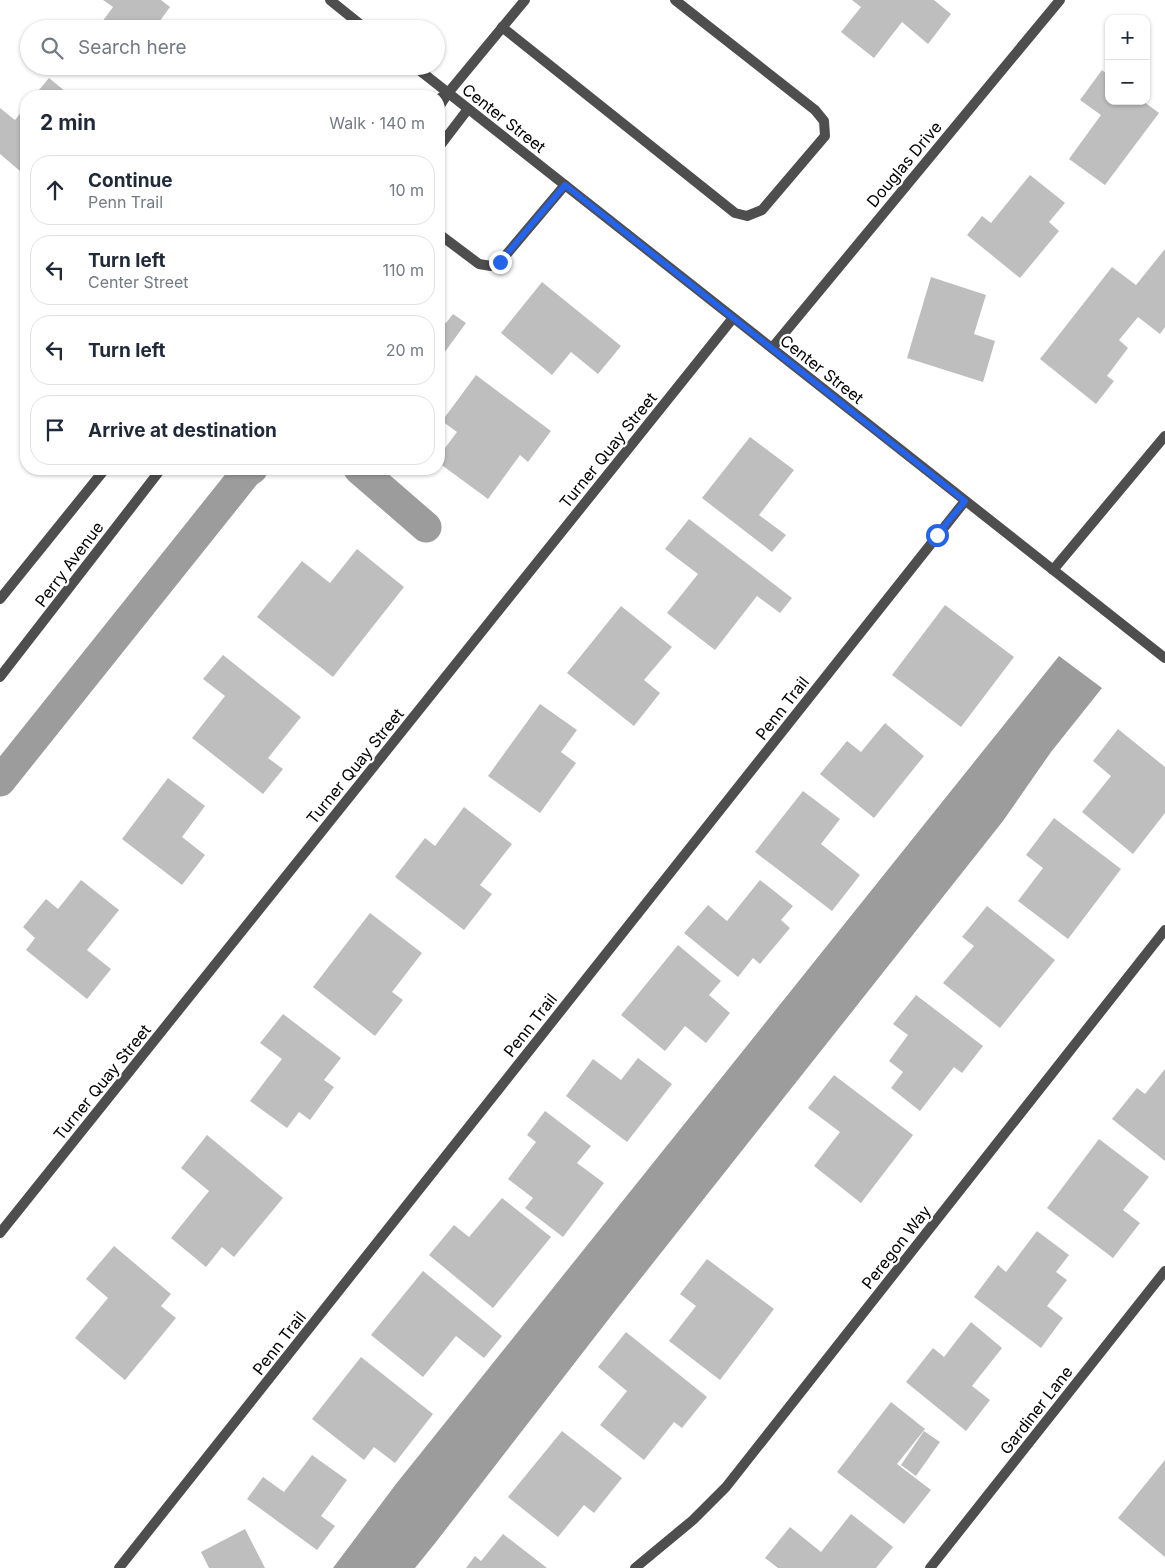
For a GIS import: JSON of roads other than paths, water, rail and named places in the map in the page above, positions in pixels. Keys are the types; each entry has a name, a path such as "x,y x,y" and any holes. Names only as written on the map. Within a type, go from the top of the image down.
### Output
{"street":[{"path":"330,0 355,20"},
{"path":"445,98 525,0"},
{"path":"502,27 735,213 747,216 762,210 825,136 824,121 815,110 675,0"},
{"name":"Douglas Drive","path":"772,348 1060,0"},
{"name":"Center Street","path":"425,75 444,90"},
{"name":"Center Street","path":"445,91 1165,658"},
{"path":"445,139 468,109"},
{"path":"445,238 480,264 491,266 500,262 565,185"},
{"name":"Turner Quay Street","path":"0,1233 733,318"},
{"path":"1053,570 1165,436"},
{"path":"0,599 100,475"},
{"name":"Perry Avenue","path":"0,677 156,475"},
{"name":"Penn Trail","path":"119,1568 965,501"},
{"name":"Peregon Way","path":"635,1568 693,1520 726,1487 1165,930"},
{"name":"Gardiner Lane","path":"930,1568 1165,1271"}],"waterway":[{"path":"0,781 245,475"},
{"path":"366,475 426,527"}]}
